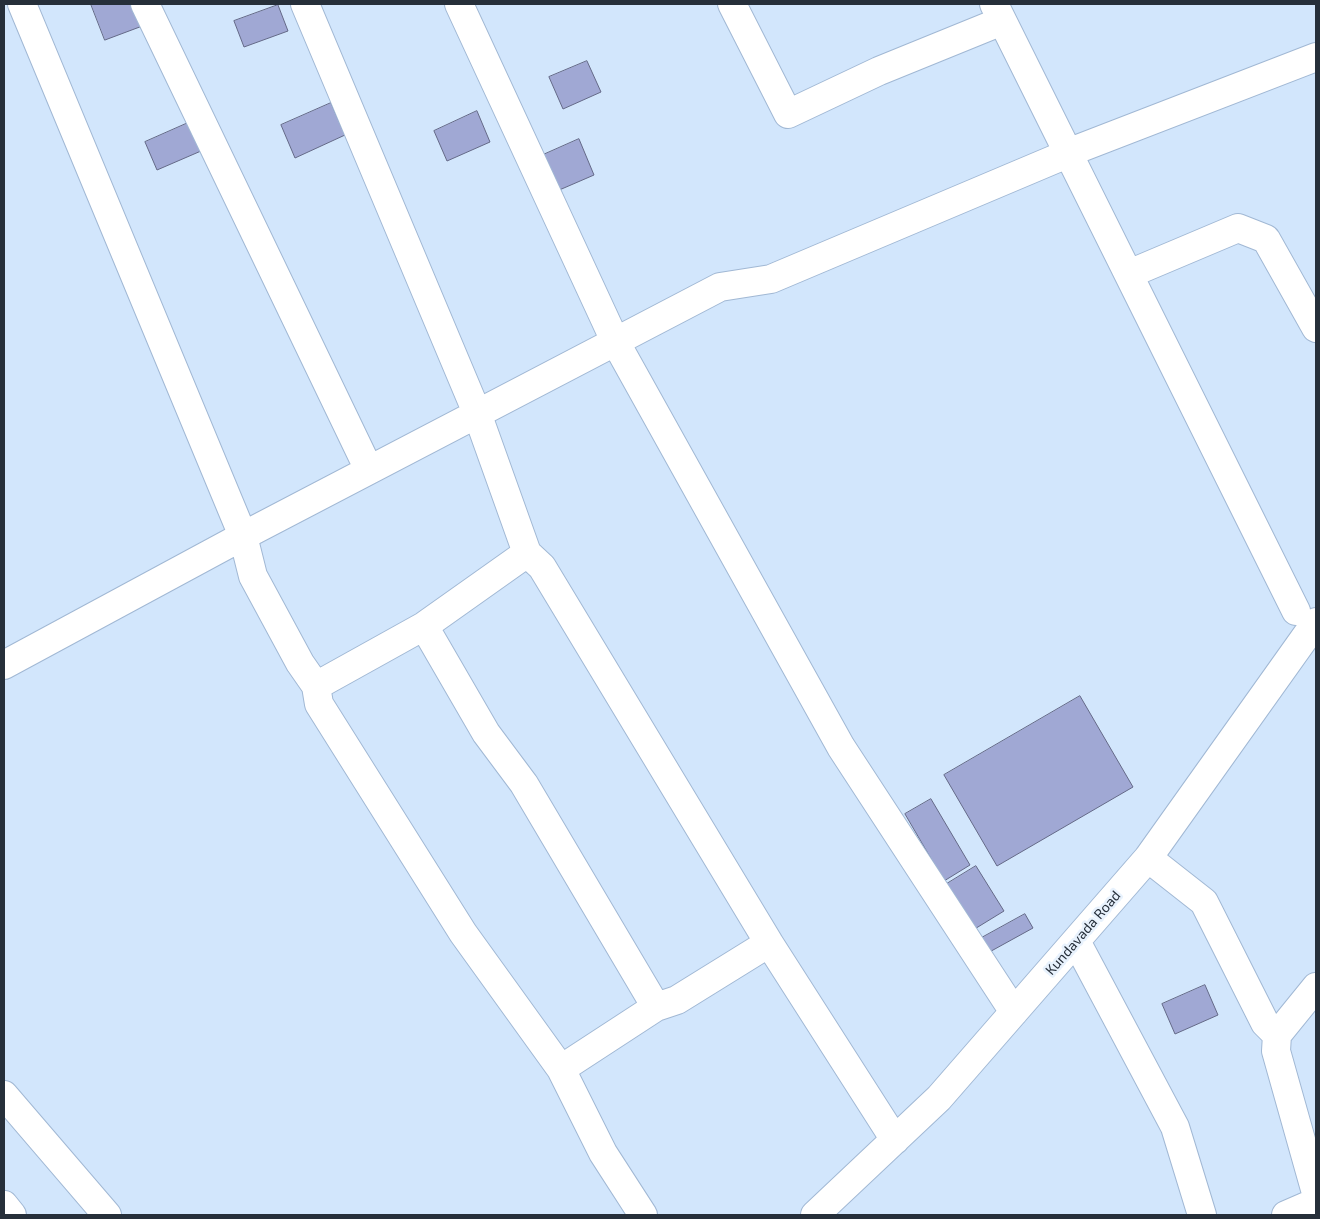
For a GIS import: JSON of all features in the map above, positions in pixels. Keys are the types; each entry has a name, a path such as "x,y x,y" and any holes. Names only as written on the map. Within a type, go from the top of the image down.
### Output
{"street":[{"path":"22,4 243,536 253,576 300,663 316,686 319,704 463,933 561,1069 604,1153 643,1215"},
{"path":"145,4 369,470"},
{"path":"305,4 477,413 527,553 542,567 770,943 895,1140"},
{"path":"459,4 615,341 841,747 1014,1012"},
{"path":"732,4 788,114 998,12 1129,274 1306,616"},
{"path":"1067,151 1070,152 1316,58"},
{"path":"4,665 243,536 720,287 771,279 1067,154 1067,151"},
{"path":"1129,274 1238,228 1266,239 1316,328"},
{"path":"316,686 424,626 527,553"},
{"name":"Kundavada Road","path":"815,1215 939,1098 1148,858 1306,616"},
{"path":"424,626 486,733 524,784 656,1007"},
{"path":"1148,858 1204,902 1265,1023 1276,1035"},
{"path":"1076,941 1175,1127 1202,1215"},
{"path":"561,1069 656,1007 677,1000 770,943"},
{"path":"1316,987 1276,1035 1276,1051 1316,1193"},
{"path":"4,1095 107,1215"},
{"path":"1286,1215 1316,1202"},
{"path":"4,1205 12,1215"}],"building":[{"path":"91,4 137,4 145,25 105,40"},
{"path":"278,5 288,31 244,47 234,21"},
{"path":"587,61 601,92 563,109 549,77"},
{"path":"331,103 345,135 295,158 281,125"},
{"path":"477,111 490,142 447,161 434,131"},
{"path":"188,123 201,151 157,170 145,142"},
{"path":"579,139 594,175 550,194 534,159"},
{"path":"1080,696 1133,787 997,866 944,775"},
{"path":"931,799 970,865 944,881 905,814"},
{"path":"976,866 1004,911 973,930 945,885"},
{"path":"1025,914 1033,928 984,955 976,941"},
{"path":"1205,985 1218,1015 1175,1034 1162,1004"}]}
